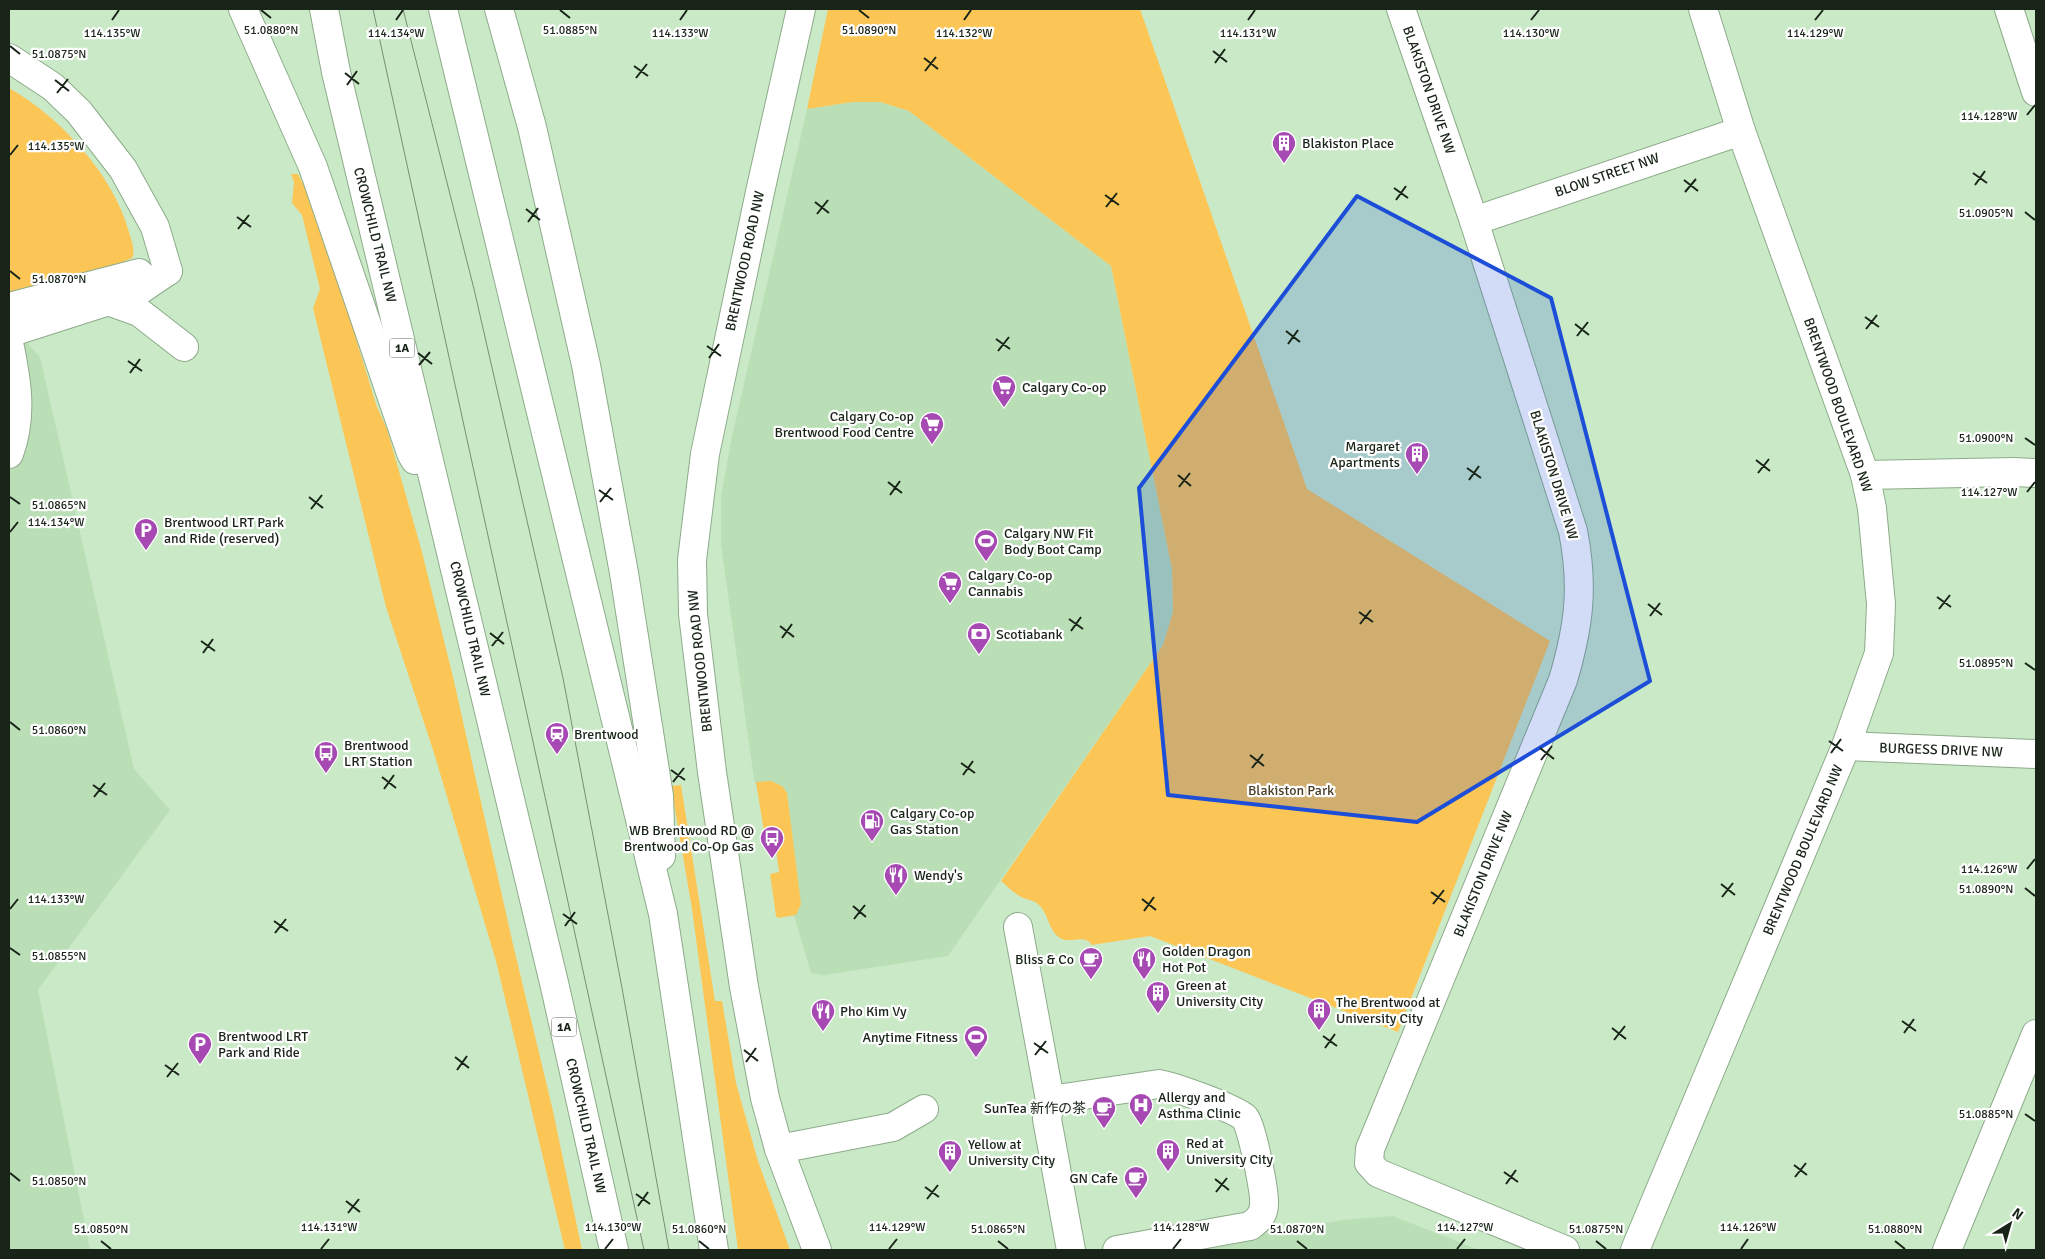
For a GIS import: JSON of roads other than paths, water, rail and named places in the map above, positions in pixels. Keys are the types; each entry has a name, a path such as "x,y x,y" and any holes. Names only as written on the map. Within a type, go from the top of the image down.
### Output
{"main road":[{"path":"243,9 313,167 410,453 437,491"},
{"name":"CROWCHILD TRAIL NW","path":"324,9 336,72 557,997 614,1250"},
{"path":"443,9 663,914 714,1250"},
{"path":"499,9 532,127 586,365 624,574 659,796 663,914"},
{"name":"BRENTWOOD ROAD NW","path":"801,9 705,454 692,560 693,614 715,790 746,996 764,1098 779,1150 817,1250"},
{"name":"BLAKISTON DRIVE NW","path":"1401,9 1474,221 1573,531 1579,567 1580,591 1577,626 1563,680 1370,1149 1369,1163 1378,1172 1565,1250"},
{"name":"BRENTWOOD BOULEVARD NW","path":"1636,1250 1846,746 1879,653 1882,604 1872,508 1865,475 1741,130 1703,9"},
{"path":"2009,9 2036,92"},
{"path":"9,58 59,93 79,112 123,169 155,227 168,271"},
{"name":"BLOW STREET NW","path":"1474,221 1741,130"},
{"path":"9,333 141,290 168,271"},
{"path":"9,307 134,274 168,271"},
{"path":"108,301 139,312 184,346"},
{"path":"9,343 16,376 18,422 9,454"},
{"path":"1865,475 2036,473"},
{"name":"BURGESS DRIVE NW","path":"1846,746 2036,754"},
{"path":"1018,927 1050,1100 1046,1119 1071,1250"},
{"path":"1947,1250 2036,1034"},
{"path":"1050,1100 1159,1084 1172,1086 1240,1114 1250,1126 1264,1204 1258,1220 1250,1226 1116,1250"},
{"path":"779,1150 894,1126 924,1109"}],"tram line":[{"path":"373,9 644,1250"},
{"path":"403,9 474,289 563,678 622,988 669,1250"}],"place":[{"name":"Blakiston Place","path":"1284,164"},
{"name":"Calgary Co-op","path":"1004,408"},
{"name":"Calgary Co-op Brentwood Food Centre","path":"932,445"},
{"name":"Margaret Apartments","path":"1417,475"},
{"name":"Brentwood LRT Park and Ride (reserved)","path":"146,551"},
{"name":"Calgary NW Fit Body Boot Camp","path":"986,562"},
{"name":"Calgary Co-op Cannabis","path":"950,604"},
{"name":"Scotiabank","path":"979,655"},
{"name":"Brentwood","path":"557,755"},
{"name":"Brentwood LRT Station","path":"326,774"},
{"name":"Calgary Co-op Gas Station","path":"872,842"},
{"name":"WB Brentwood RD @ Brentwood Co-Op Gas","path":"772,859"},
{"name":"Wendy's","path":"896,896"},
{"name":"Bliss & Co","path":"1091,980"},
{"name":"Golden Dragon Hot Pot","path":"1144,980"},
{"name":"Green at University City","path":"1158,1014"},
{"name":"The Brentwood at University City","path":"1319,1031"},
{"name":"Pho Kim Vy","path":"823,1032"},
{"name":"Anytime Fitness","path":"976,1058"},
{"name":"Brentwood LRT Park and Ride","path":"200,1065"},
{"name":"Allergy and Asthma Clinic","path":"1141,1126"},
{"name":"SunTea 新作の茶","path":"1104,1129"},
{"name":"Red at University City","path":"1168,1172"},
{"name":"Yellow at University City","path":"950,1173"},
{"name":"GN Cafe","path":"1136,1199"}],"park label":[{"name":"Blakiston Park","path":"1291,790"}]}
